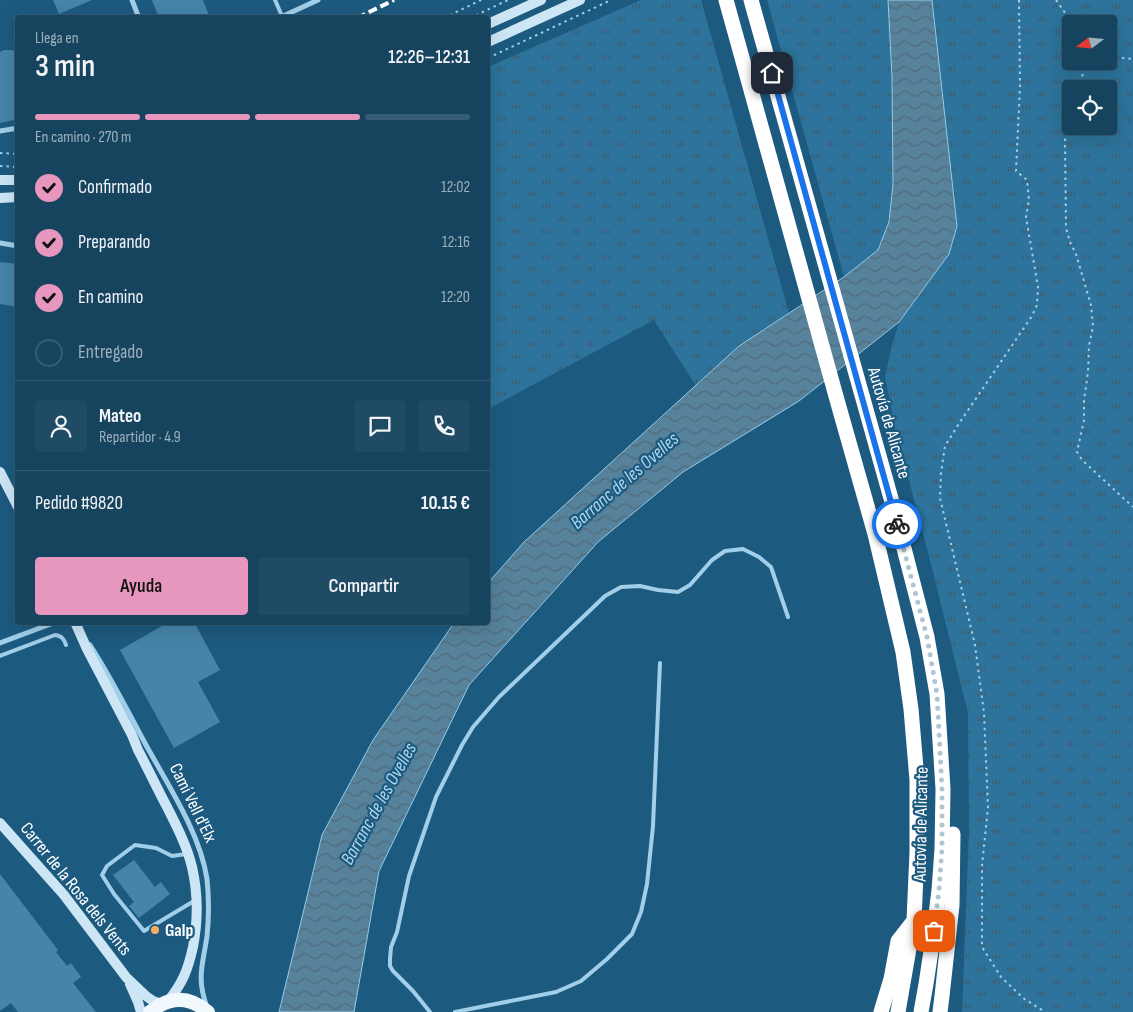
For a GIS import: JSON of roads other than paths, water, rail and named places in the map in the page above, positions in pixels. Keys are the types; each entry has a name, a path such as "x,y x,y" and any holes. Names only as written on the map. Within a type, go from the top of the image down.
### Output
{"highway":[{"name":"Autovía de Alicante","path":"726,0 876,534 903,652 911,709 917,780 917,852 914,920 898,1012"},
{"name":"Autovía de Alicante","path":"751,0 892,502 927,637 937,694 942,789 942,849 934,931 920,1012"},
{"path":"937,694 949,733 952,802 952,905 940,1012"},
{"path":"881,1012 891,979 898,941 914,920"},
{"path":"150,1012 165,1003 186,1000 208,1012"}],"main road":[{"path":"490,23 541,0"},
{"path":"490,41 580,0"},
{"path":"0,180 15,180"},
{"path":"1,198 15,197"},
{"path":"0,472 15,501"},
{"name":"Camí Vell d'Elx","path":"76,625 87,650 132,735 181,835 193,868 196,928 190,960 178,990 165,1003"},
{"name":"Carrer de la Rosa dels Vents","path":"0,823 74,907 126,976 153,1001 165,1003"},
{"name":"Carrer de la Rosa dels Vents","path":"126,976 141,1012"}],"street":[{"path":"132,0 138,15"},
{"path":"285,15 318,0"},
{"path":"0,131 15,128"},
{"path":"0,243 15,246"},
{"path":"0,643 48,625"},
{"name":"Camí Vell d'Elx","path":"77,625 120,696 189,823 202,860 206,876 209,909 207,936 200,973 208,1012"}],"lane":[{"path":"275,0 280,15"},
{"path":"430,1012 393,971 390,966 391,947 397,932 410,876 436,797 473,727 499,697 605,596 622,587 631,586 678,592 690,585 712,560 725,551 744,549 760,557 771,567 788,617"},
{"path":"0,656 55,635 63,638 66,645"},
{"path":"455,1012 556,992 581,982 608,959 632,934 641,912 647,884 653,826 660,663"},
{"path":"188,853 172,856 156,848 135,845 107,866 102,876 144,931 196,900"}],"water":[{"name":"Barranc de les Ovelles","path":"888,0 932,0 957,226 949,254 899,322 799,401 683,472 598,542 469,685 379,871 354,1012 279,1012 322,835 373,740 453,625 490,625 490,581 524,542 739,346 844,277 878,250 889,222 893,184 892,77"}],"railway":[{"path":"363,15 394,0"}],"place":[{"name":"Galp","path":"155,930"}]}
